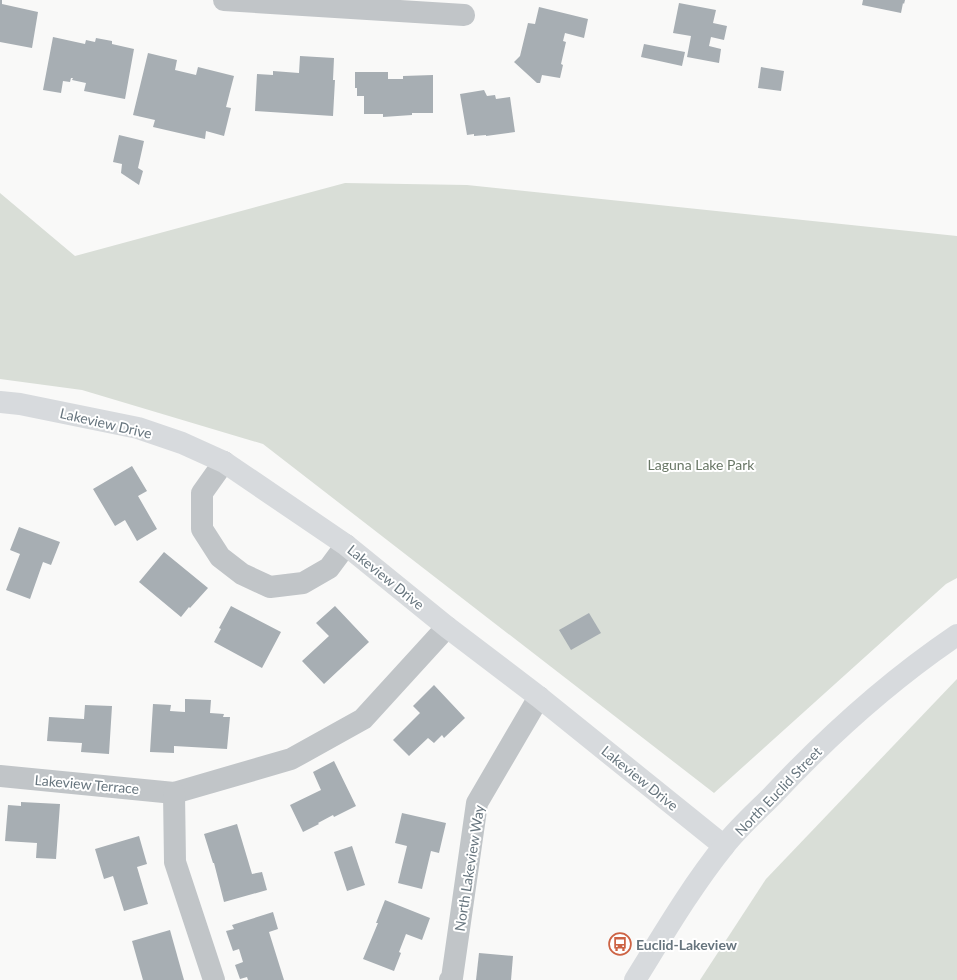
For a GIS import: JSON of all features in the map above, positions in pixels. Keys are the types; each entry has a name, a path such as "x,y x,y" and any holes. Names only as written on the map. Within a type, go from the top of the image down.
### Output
{"street":[{"path":"224,0 464,15"},
{"name":"Lakeview Drive","path":"0,402 20,404 138,428 182,443 224,462 346,545 447,627 539,698 724,846"},
{"path":"224,462 202,493 202,529 220,557 242,574 270,587 304,583 329,568 346,545"},
{"path":"214,980 174,862 174,792 291,758 363,719 447,627"},
{"name":"North Euclid Street","path":"635,980 678,912 724,846 808,758 870,701 939,647 957,635"},
{"name":"North Lakeview Way","path":"450,980 452,978 477,803 539,698"},
{"name":"Lakeview Terrace","path":"0,776 174,792"}],"green space":[{"name":"Laguna Lake Park","path":"345,183 467,185 957,236 957,578 946,584 714,793 263,444 82,390 0,379 0,193 75,256"},
{"path":"957,679 957,980 700,980 766,879"}],"building":[{"path":"0,0 2,0 2,4 38,12 32,48 0,42"},
{"path":"863,0 905,0 901,13 862,5"},
{"path":"679,3 716,10 713,23 727,26 724,40 711,37 709,46 721,49 719,63 687,57 691,36 673,33"},
{"path":"539,7 588,19 584,38 565,33 563,41 566,42 561,64 563,65 560,78 542,75 540,83 537,83 514,62 520,56 528,23 535,24"},
{"path":"53,37 85,44 86,40 95,42 96,38 112,41 112,44 134,49 125,99 84,91 86,83 72,80 73,78 71,78 70,82 63,81 61,93 43,90"},
{"path":"644,44 685,52 682,66 641,57"},
{"path":"148,53 177,60 175,70 196,75 198,67 234,76 226,107 231,108 224,136 206,131 205,139 153,127 155,120 133,115"},
{"path":"300,56 334,58 333,80 335,80 333,116 255,111 257,74 273,75 273,71 299,73"},
{"path":"761,67 784,71 781,91 758,88"},
{"path":"355,72 388,72 388,79 403,79 403,76 433,75 433,113 412,113 412,115 383,117 383,114 364,114 364,96 357,96 357,88 355,88"},
{"path":"484,90 487,96 495,95 496,99 510,97 515,132 486,136 474,136 474,134 467,135 460,94"},
{"path":"119,135 144,141 138,168 143,171 139,185 121,173 122,164 113,162"},
{"path":"132,466 147,491 138,496 157,529 137,541 125,520 115,526 93,489"},
{"path":"19,527 60,542 51,565 43,562 30,599 6,590 20,554 10,550"},
{"path":"164,552 208,588 181,617 139,582"},
{"path":"231,606 281,632 262,668 214,642 221,629 219,628"},
{"path":"335,606 369,642 324,684 302,661 329,636 316,623"},
{"path":"589,613 601,633 571,650 559,630"},
{"path":"434,685 465,718 444,738 442,735 434,743 428,738 409,756 393,740 420,713 413,706"},
{"path":"185,699 211,700 210,713 224,714 223,717 230,717 227,749 174,746 174,753 150,752 153,704 171,705 170,711 185,712"},
{"path":"85,705 112,706 109,754 81,752 82,743 47,741 49,717 84,719"},
{"path":"334,761 356,806 334,817 333,815 303,832 290,805 321,790 313,772"},
{"path":"21,802 60,804 56,859 36,858 37,843 5,841 8,805 21,806"},
{"path":"402,813 446,823 439,853 431,851 422,889 398,883 407,846 395,843"},
{"path":"237,824 252,874 262,872 267,890 224,902 214,863 204,834"},
{"path":"139,836 147,864 137,867 148,904 124,911 113,876 104,879 95,849"},
{"path":"352,846 365,885 347,891 334,852"},
{"path":"385,900 430,918 422,940 406,934 394,971 363,959 378,923 376,923"},
{"path":"273,912 278,929 269,932 284,980 248,980 247,977 240,979 235,965 243,962 239,949 233,951 226,931 234,929 232,925"},
{"path":"170,930 184,980 143,980 132,941"},
{"path":"479,953 513,956 511,980 476,980"}],"place":[{"name":"Euclid-Lakeview","path":"620,944"}]}
